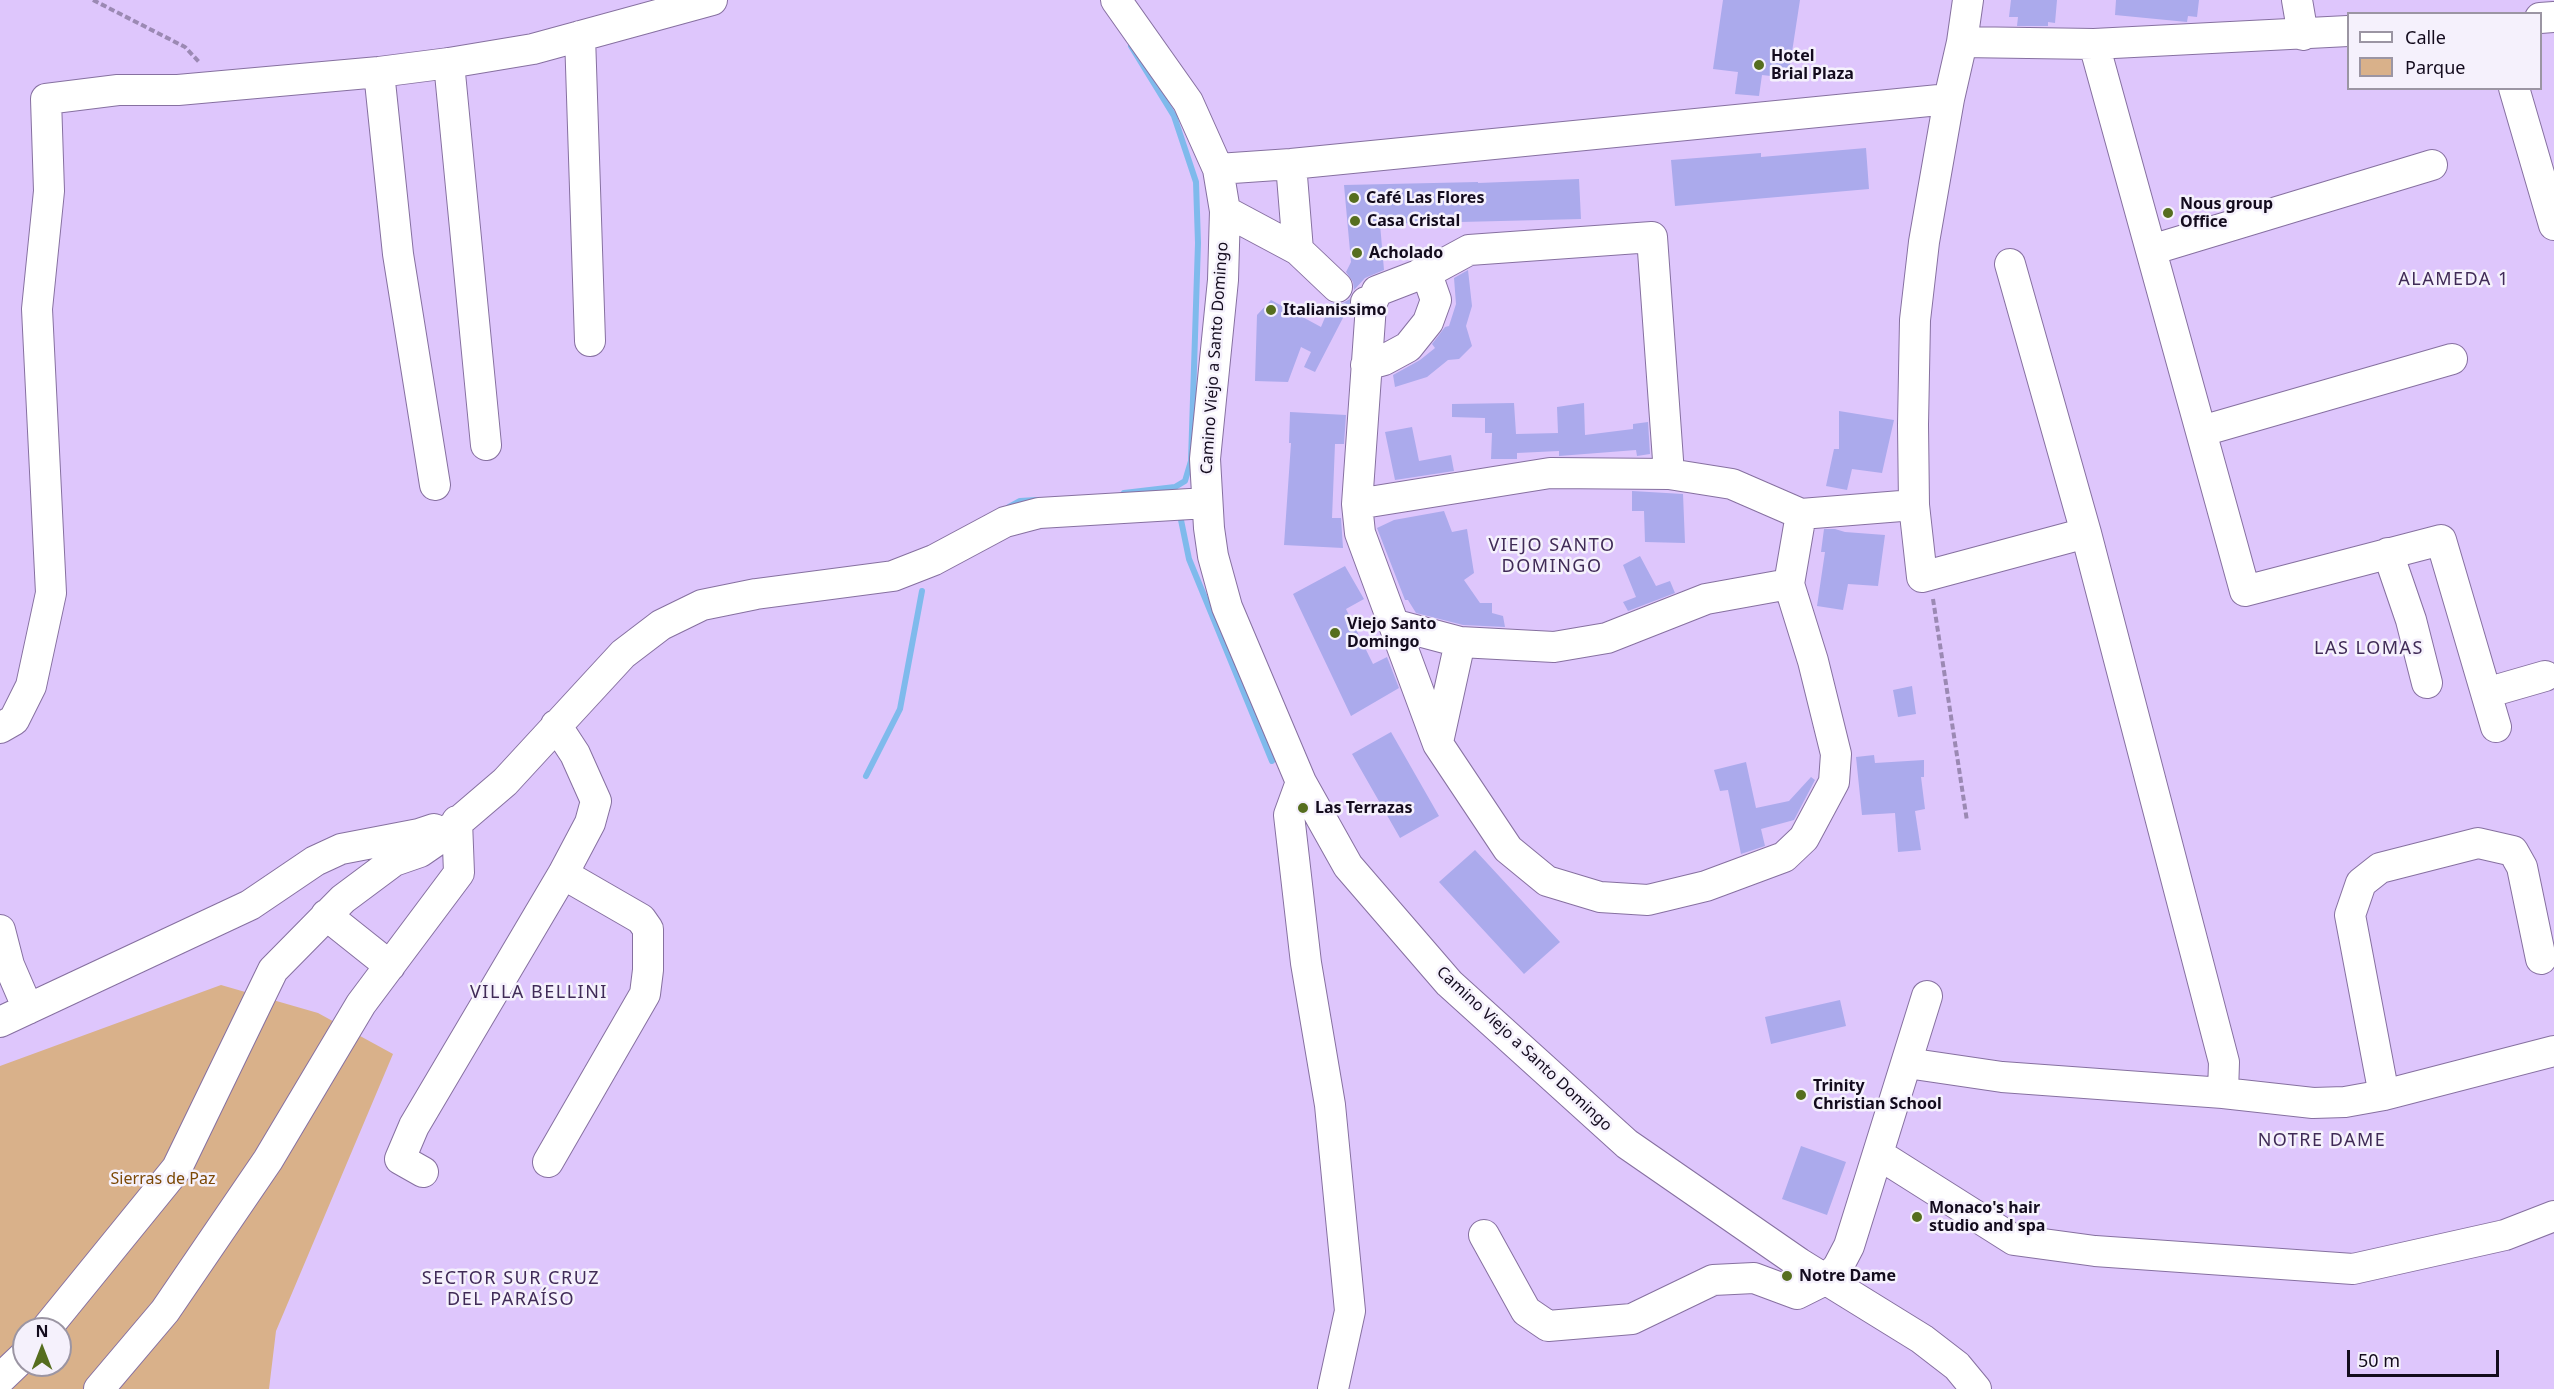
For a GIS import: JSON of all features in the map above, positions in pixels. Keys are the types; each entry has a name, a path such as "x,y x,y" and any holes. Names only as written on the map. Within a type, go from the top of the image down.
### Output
{"street":[{"path":"0,728 14,720 31,686 51,593 37,309 49,191 46,99 118,90 178,90 379,72 449,63 533,50 712,0"},
{"name":"Camino Viejo a Santo Domingo","path":"1116,0 1188,102 1218,169 1225,211 1223,280 1205,459 1213,556 1227,607 1300,782 1348,866 1449,982 1627,1144 1799,1263 1922,1339 1957,1366 1976,1389"},
{"path":"1968,0 1924,242 1915,320 1914,505 1922,577 2086,533"},
{"path":"2297,0 2303,35"},
{"path":"1962,42 2094,44 2347,31"},
{"path":"580,36 590,341"},
{"path":"2094,44 2245,591 2440,540 2496,727"},
{"path":"449,63 486,445"},
{"path":"379,72 398,254 435,485"},
{"path":"2515,90 2554,225"},
{"path":"1218,169 1291,164 1949,99"},
{"path":"1291,164 1298,250"},
{"path":"2151,250 2432,165"},
{"path":"1225,211 1298,250 1338,287"},
{"path":"1669,474 1652,237 1469,250 1377,291 1369,303 1357,504 1360,533 1396,625 1438,744 1508,849 1547,881 1600,897 1648,900 1706,886 1784,857 1804,838 1834,782 1836,754 1813,661 1789,584 1801,514"},
{"path":"2010,264 2086,533 2224,1062 2223,1093"},
{"path":"1366,365 1384,360 1408,347 1428,322 1436,300 1429,280 1421,273"},
{"path":"2202,431 2452,359"},
{"path":"1357,504 1550,473 1669,474 1732,484 1801,514 1914,505"},
{"path":"56,1317 177,1168 273,970 334,907 394,861 420,852 436,841 505,782 623,654 661,625 702,605 756,594 892,576 934,560 1005,522 1040,513 1207,503"},
{"path":"2388,553 2411,620 2427,683"},
{"path":"1396,625 1460,642 1554,647 1607,638 1707,599 1789,584"},
{"path":"1438,744 1460,642"},
{"path":"2486,693 2545,676"},
{"path":"423,1172 400,1159 414,1126 590,823 596,801 575,754 556,725"},
{"path":"1300,782 1289,816 1306,963 1330,1105 1350,1311 1333,1389"},
{"path":"0,1022 250,905 315,861 341,849 419,834 457,821"},
{"path":"99,1389 165,1311 268,1160 361,1004 459,873 457,821"},
{"path":"2384,1095 2350,915 2361,883 2380,868 2478,843 2513,851 2522,867 2541,959"},
{"path":"315,861 334,907 390,966"},
{"path":"548,1162 645,994 648,970 648,929 641,919 562,874"},
{"path":"0,930 9,965 28,1009"},
{"path":"1484,1235 1526,1311 1548,1326 1632,1319 1713,1280 1754,1278 1797,1294 1827,1279 1838,1267 1849,1246 1927,996"},
{"path":"1906,1063 2002,1077 2223,1093 2313,1103 2345,1102 2384,1095 2554,1051"},
{"path":"1878,1154 2014,1240 2095,1251 2353,1269 2505,1235 2554,1216"},
{"path":"0,1379 12,1368"}],"path":[{"path":"93,0 185,47 221,86"},
{"path":"1922,577 1936,604 1967,821"}],"green space":[{"name":"Sierras de Paz","path":"221,985 318,1013 393,1054 276,1331 269,1389 0,1389 0,1066"}],"building":[{"path":"1723,0 1800,0 1788,78 1762,75 1759,96 1735,94 1738,72 1713,69"},
{"path":"2011,0 2057,0 2055,23 2048,22 2048,26 2017,26 2018,17 2009,17"},
{"path":"2116,0 2199,0 2197,17 2188,16 2187,22 2115,15"},
{"path":"1866,148 1869,189 1675,206 1671,160 1761,153 1761,157"},
{"path":"1579,179 1581,219 1380,224 1384,270 1365,278 1354,290 1353,282 1346,272 1351,262 1344,185"},
{"path":"1468,270 1472,306 1466,326 1472,346 1459,359 1448,360 1427,377 1395,387 1393,375 1420,360 1435,348 1432,344 1445,327 1449,326 1456,304 1454,278"},
{"path":"1350,299 1353,316 1346,312 1315,372 1304,367 1311,352 1301,347 1288,382 1255,381 1257,315 1271,300 1321,327 1331,303 1341,304"},
{"path":"1514,403 1516,434 1558,433 1557,407 1584,403 1585,435 1633,429 1633,424 1648,422 1650,454 1637,456 1636,450 1559,456 1559,451 1517,453 1517,459 1491,459 1492,433 1485,433 1485,418 1452,417 1452,404"},
{"path":"1839,411 1894,420 1882,473 1852,469 1847,490 1826,486 1834,449 1839,449"},
{"path":"1290,412 1346,415 1344,444 1335,444 1332,518 1341,518 1343,548 1284,545 1291,443 1289,443"},
{"path":"1412,427 1419,461 1451,455 1454,471 1395,480 1385,432"},
{"name":"Viejo Santo Domingo","path":"1632,491 1683,494 1685,543 1645,542 1644,511 1632,511"},
{"path":"1444,511 1452,532 1467,529 1474,573 1464,580 1480,603 1492,603 1492,613 1503,616 1505,627 1463,625 1416,613 1408,600 1405,600 1377,528 1394,520"},
{"path":"1824,529 1885,535 1878,586 1848,584 1843,610 1817,606 1825,552 1821,552"},
{"name":"Viejo Santo Domingo","path":"1640,556 1656,586 1670,581 1675,593 1628,611 1623,602 1636,597 1623,565"},
{"name":"Viejo Santo Domingo","path":"1345,566 1364,599 1346,609 1373,664 1387,657 1399,688 1351,716 1293,594"},
{"path":"1912,686 1916,714 1898,717 1893,690"},
{"path":"1391,732 1439,816 1400,838 1352,754"},
{"path":"1874,755 1875,763 1924,760 1924,777 1921,777 1925,809 1915,811 1921,850 1898,852 1895,813 1862,815 1856,757"},
{"path":"1746,762 1756,808 1789,801 1811,777 1815,780 1794,820 1761,829 1765,846 1741,854 1728,790 1720,791 1714,770"},
{"path":"1475,850 1560,942 1524,974 1439,882"},
{"path":"1840,1000 1846,1026 1771,1044 1765,1017"},
{"path":"1801,1146 1846,1162 1827,1215 1782,1199"}],"waterway":[{"path":"1124,493 1175,487 1185,481 1191,461 1198,243 1196,182 1174,116 1131,46"},
{"path":"1009,507 1020,501 1036,500"},
{"path":"1181,520 1189,559 1272,761"},
{"path":"866,776 900,709 922,591"}],"place":[{"name":"Hotel Brial Plaza","path":"1759,65"},
{"name":"Café Las Flores","path":"1354,198"},
{"name":"Nous group Office","path":"2168,213"},
{"name":"Casa Cristal","path":"1355,221"},
{"name":"Acholado","path":"1357,253"},
{"name":"Italianissimo","path":"1271,310"},
{"name":"Viejo Santo Domingo","path":"1335,633"},
{"name":"Las Terrazas","path":"1303,808"},
{"name":"Trinity Christian School","path":"1801,1095"},
{"name":"Monaco's hair studio and spa","path":"1917,1217"},
{"name":"Notre Dame","path":"1787,1276"}],"district":[{"name":"ALAMEDA 1","path":"2454,280"},
{"name":"VIEJO SANTO DOMINGO","path":"1552,556"},
{"name":"LAS LOMAS","path":"2369,649"},
{"name":"VILLA BELLINI","path":"539,993"},
{"name":"NOTRE DAME","path":"2322,1141"},
{"name":"SECTOR SUR CRUZ DEL PARAÍSO","path":"511,1289"}]}
